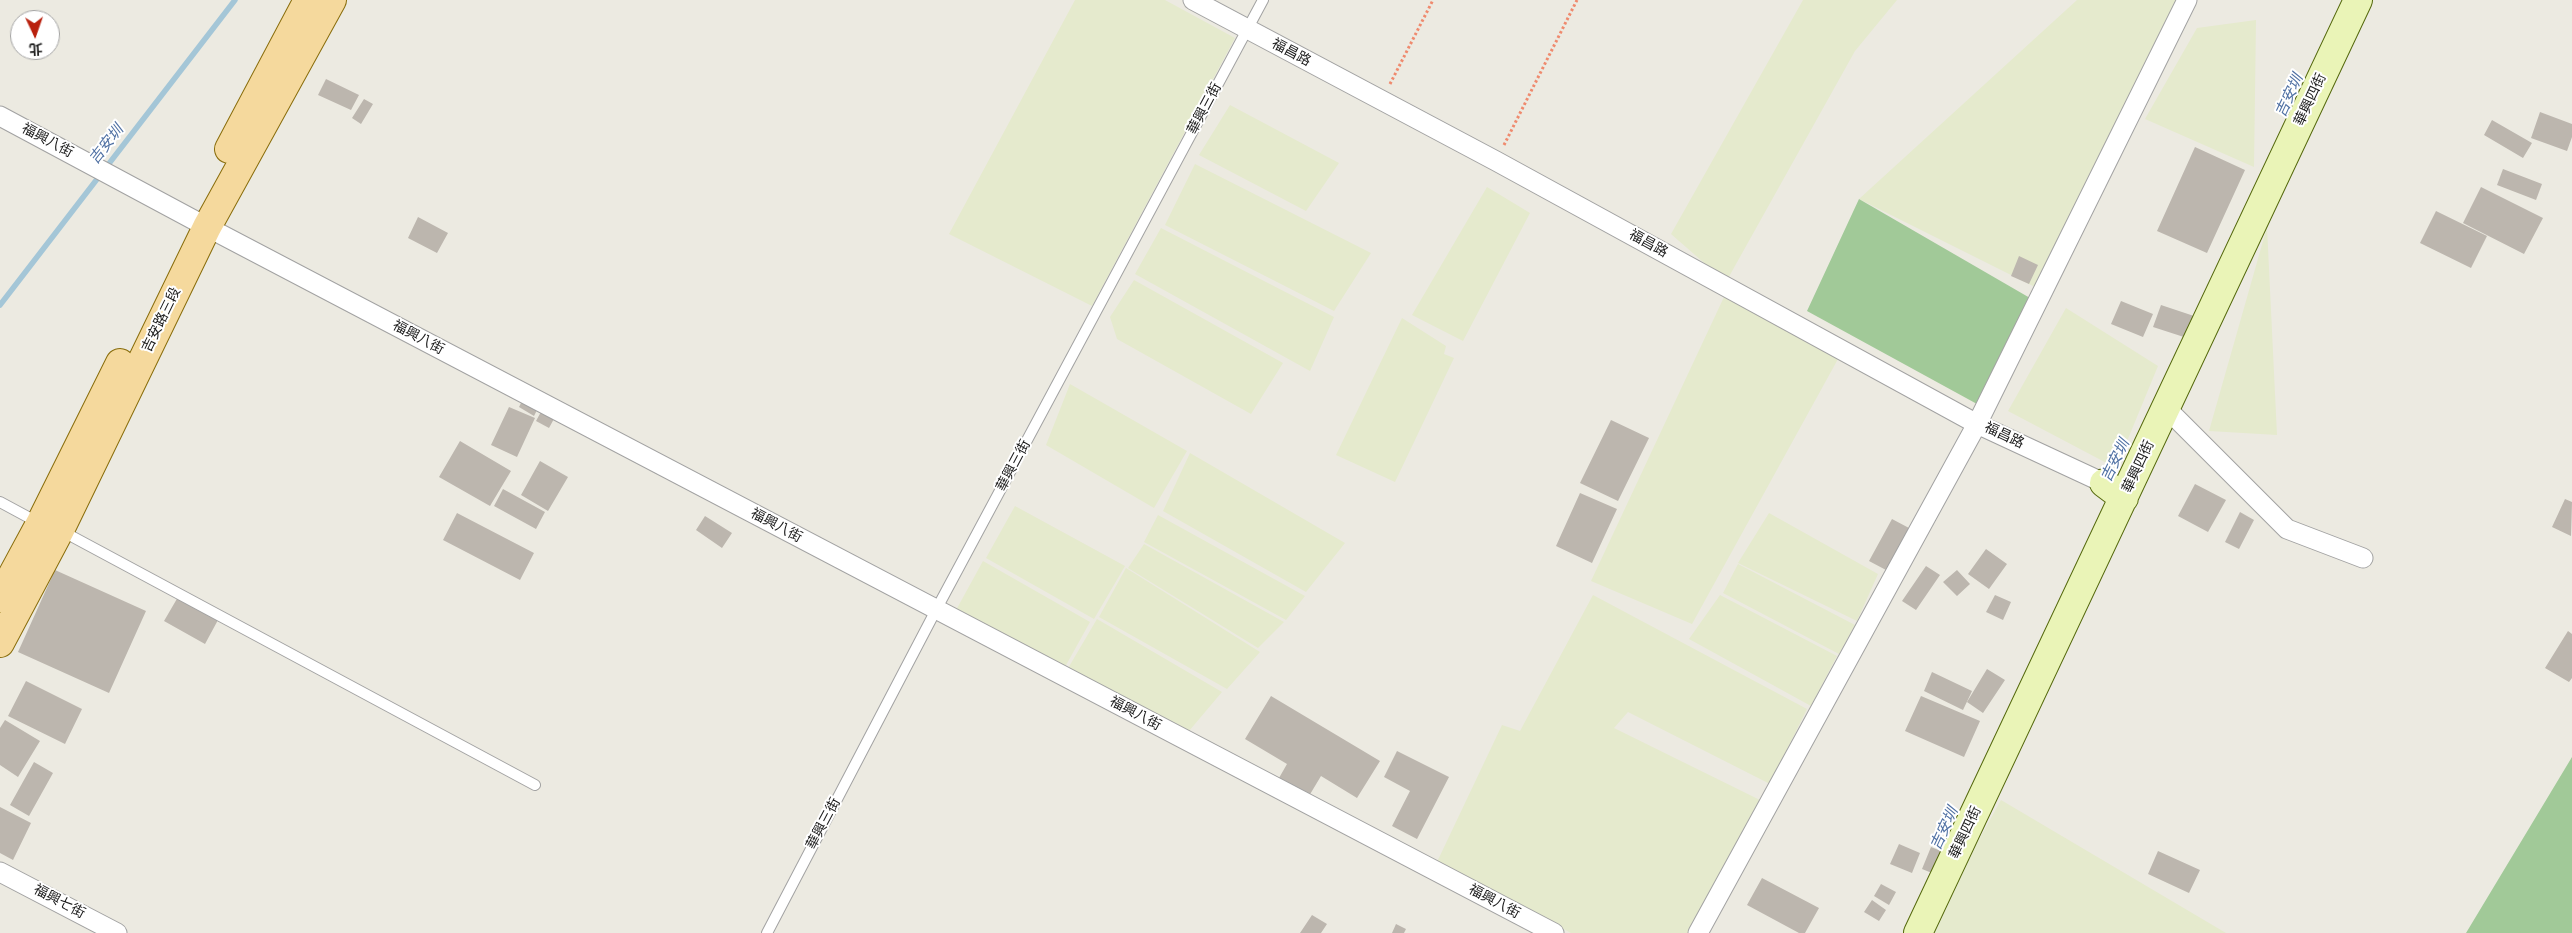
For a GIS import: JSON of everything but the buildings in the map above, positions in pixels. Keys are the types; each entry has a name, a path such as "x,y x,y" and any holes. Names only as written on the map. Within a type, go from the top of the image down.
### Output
{"main road":[{"name":"吉安路三段","path":"0,643 50,527 308,0"},
{"name":"吉安路三段","path":"200,223 332,0"},
{"name":"吉安路三段","path":"0,598 50,527"}],"street":[{"name":"福昌路","path":"1193,0 1496,161 1977,424 2115,492"},
{"path":"1698,933 1977,424 2188,0"},
{"name":"華興四街","path":"1918,933 2115,492 2166,408 2358,0"},
{"name":"福興八街","path":"0,116 936,610 1554,933"},
{"path":"2166,408 2287,529 2363,558"},
{"name":"福興七街","path":"0,872 117,933"}],"lane":[{"name":"華興三街","path":"767,933 936,610 1263,0"},
{"path":"0,502 535,785"}],"path":[{"path":"1381,101 1433,0"},
{"path":"1496,161 1577,0"}],"green space":[{"path":"1075,0 1165,0 1235,38 1092,306 949,234"},
{"path":"1803,0 1897,0 1855,51 1726,282 1671,234"},
{"path":"2077,0 2178,0 2043,291 1859,199"},
{"path":"2256,20 2254,167 2145,119 2197,28"},
{"path":"1230,105 1339,163 1306,211 1199,155"},
{"path":"1195,164 1371,253 1334,311 1165,225"},
{"path":"1487,187 1530,213 1463,341 1412,315"},
{"path":"1859,199 2030,298 1977,404 1807,311"},
{"path":"2267,227 2277,435 2209,431"},
{"path":"1161,228 1334,317 1310,371 1135,274"},
{"path":"1134,280 1283,363 1251,414 1117,339 1110,317"},
{"path":"1724,297 1838,359 1692,624 1591,581"},
{"path":"2066,308 2158,366 2116,468 2008,411"},
{"path":"1402,318 1446,346 1444,354 1454,358 1395,482 1336,455"},
{"path":"1070,384 1187,451 1154,508 1046,445"},
{"path":"1190,453 1345,543 1306,592 1163,511"},
{"path":"1015,506 1125,566 1094,619 986,558"},
{"path":"1769,513 1878,574 1857,621 1738,563"},
{"path":"1158,515 1305,596 1286,620 1144,542"},
{"path":"1144,544 1284,622 1258,648 1128,568"},
{"path":"983,561 1090,622 1065,667 955,612"},
{"path":"1738,564 1855,625 1839,654 1723,593"},
{"path":"1126,568 1260,652 1227,689 1099,617"},
{"path":"1593,595 1807,709 1770,784 1628,712 1614,728 1760,800 1690,933 1571,933 1437,862 1502,725 1520,731"},
{"path":"1720,595 1837,656 1811,706 1689,639"},
{"path":"1097,619 1222,692 1189,731 1067,670"},
{"path":"2572,757 2572,933 2466,933"},
{"path":"2001,800 2226,933 1927,933"}],"waterway":[{"name":"吉安圳","path":"0,305 235,0"}]}
